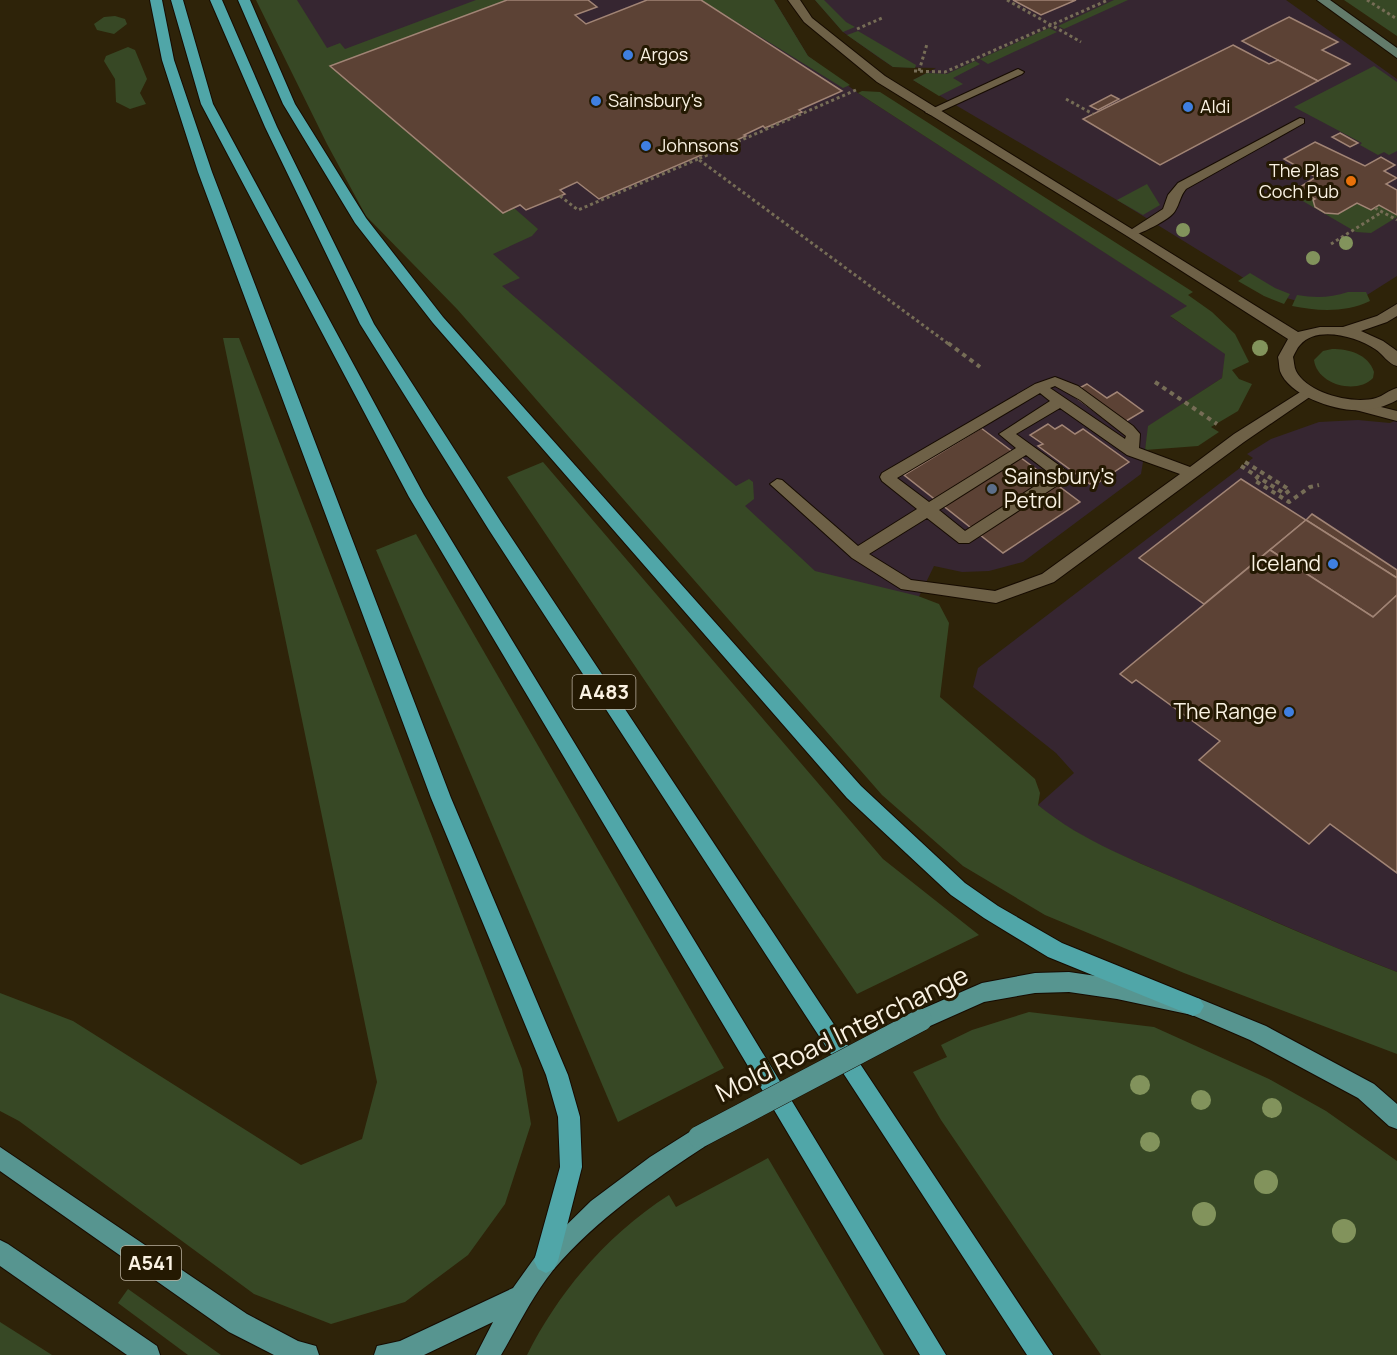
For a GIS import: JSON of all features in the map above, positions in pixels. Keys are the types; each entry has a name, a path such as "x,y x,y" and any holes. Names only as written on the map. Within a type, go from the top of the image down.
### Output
{"highway":[{"path":"156,0 168,60 205,172 441,798 557,1076 569,1117 571,1167 546,1261"},
{"name":"A483","path":"177,0 207,104 417,497 677,925 934,1355"},
{"name":"A483","path":"216,0 271,127 367,324 495,526 1041,1355"},
{"path":"244,0 289,104 360,220 438,320 854,792 958,889 991,912 1055,950 1193,1006"}],"main road":[{"path":"1323,0 1397,54"},
{"name":"Mold Road Interchange","path":"488,1355 519,1298 546,1261 594,1212 647,1171 699,1137 921,1020 982,993 1035,983 1069,982 1117,989 1193,1006 1258,1033 1366,1091 1397,1118"},
{"path":"1366,1091 1397,1105"},
{"name":"A541","path":"0,1158 238,1323 295,1353 308,1355"},
{"path":"0,1252 148,1355"},
{"path":"386,1355 401,1353 519,1298"}],"street":[{"path":"794,0 808,20 881,79 1132,233 1297,338"},
{"path":"1344,332 1382,319 1397,309"},
{"path":"1397,361 1381,346 1364,337 1344,332 1312,332 1297,338 1288,347 1285,359 1287,368 1295,381 1310,393 1325,400 1357,406 1376,404 1397,393"}],"lane":[{"path":"932,112 1018,72"},
{"path":"1132,233 1169,212 1174,195 1182,186 1300,121"},
{"path":"1059,401 1006,434 1062,475 964,539 887,477 1040,387 1055,381 1063,383 1133,434 1132,451"},
{"path":"1040,387 1132,451 1191,473"},
{"path":"777,483 857,554 907,585 996,597 1048,578 1239,438 1310,393"},
{"path":"1357,406 1397,416"},
{"path":"857,554 1026,448"}],"path":[{"path":"1007,0 1081,42"},
{"path":"560,196 578,210 881,79 910,71 945,72 1108,0"},
{"path":"1367,0 1397,20"},
{"path":"919,71 927,44"},
{"path":"1066,99 1094,114"},
{"path":"698,159 980,367"},
{"path":"1375,208 1397,220"},
{"path":"1331,244 1382,212"},
{"path":"1155,382 1258,451 1244,462 1290,490 1285,494 1240,465"},
{"path":"1258,477 1254,480 1289,502 1310,487 1319,485"}],"shaded area":[{"path":"275,0 774,0 808,56 858,93 1188,306 1171,317 1226,354 1222,378 1149,426 1141,474 1023,562 989,571 962,572 934,566 911,613 831,672 389,203"},
{"path":"815,0 1286,0 1397,79 1397,276 1367,295 1312,305 1268,293 1117,200 913,80 936,68 893,67 843,32"},
{"path":"1358,420 1390,423 1397,420 1397,972 1100,846 1054,819 1038,805 1074,773 1056,753 973,687 978,668 1253,458 1247,454 1271,439 1319,422"}],"green space":[{"path":"256,0 297,0 327,48 340,43 345,49 476,0 507,0 503,213 514,208 538,229 532,236 493,254 520,278 502,286 736,486 749,479 753,482 754,499 745,506 815,571 918,596 939,604 949,623 940,697 1035,779 1040,793 1038,805 1092,841 1293,930 1397,972 1397,1054 1184,973 1045,915 963,866 882,795 457,309 366,216 327,144"},
{"path":"701,0 774,0 808,56 850,85 843,88"},
{"path":"815,0 824,0 846,22 855,27 843,32"},
{"path":"1114,0 1128,0 1064,29 1058,26"},
{"path":"1344,0 1397,0 1397,36"},
{"path":"115,16 125,19 127,24 114,34 97,30 94,24 104,17"},
{"path":"1049,28 1057,32 988,64 980,59"},
{"path":"858,31 916,65 915,68 893,67 847,35"},
{"path":"128,47 135,50 147,79 140,93 146,104 130,109 116,102 115,79 104,61 106,56"},
{"path":"975,61 980,64 953,78 963,84 939,96 913,80 927,73 947,74"},
{"path":"1374,66 1397,82 1397,151 1389,155 1384,152 1378,155 1360,145 1362,143 1294,107"},
{"path":"862,91 880,92 1193,292 1188,295 1212,312 1235,334 1249,362 1232,370 1239,379 1252,384 1238,411 1211,427 1219,432 1198,446 1145,450 1148,426 1222,378 1225,354 1170,316 1187,306 858,93"},
{"path":"1147,184 1160,205 1143,215 1117,200"},
{"path":"1297,189 1315,199 1313,200 1315,207 1326,213 1336,213 1357,203 1371,210 1379,205 1397,217 1371,233 1356,232 1289,193"},
{"path":"1250,273 1290,294 1284,304 1238,281"},
{"path":"1348,292 1366,292 1370,301 1351,308 1331,310 1292,306 1297,295 1322,297"},
{"path":"223,338 239,338 522,1069 531,1124 505,1204 468,1255 405,1302 331,1324 254,1294 19,1121 0,1111 0,993 73,1021 301,1165 362,1139 377,1082"},
{"path":"1345,350 1363,357 1374,372 1373,378 1357,386 1348,386 1339,385 1322,376 1314,360 1323,351"},
{"path":"543,462 883,859 979,935 857,994 507,477"},
{"path":"416,534 724,1068 618,1122 376,550"},
{"path":"1029,1012 1154,1027 1269,1079 1326,1111 1397,1161 1397,1355 1101,1355 941,1120 913,1072 947,1057 941,1045 972,1030"},
{"path":"768,1158 884,1355 527,1355 554,1308 570,1287 587,1266 626,1227 669,1195 676,1207"},
{"path":"128,1289 221,1355 188,1355 118,1303"},
{"path":"0,1322 52,1355 0,1355"}],"building":[{"name":"Sainsbury's","path":"507,0 588,0 597,7 575,15 586,24 647,0 701,0 842,91 799,110 802,112 765,128 763,126 744,135 746,136 599,199 577,182 560,190 565,194 526,210 520,205 503,213 330,66"},
{"path":"1013,0 1076,0 1041,15"},
{"path":"1289,17 1338,42 1322,50 1350,64 1318,81 1242,41"},
{"name":"Aldi","path":"1233,45 1269,64 1278,60 1318,81 1160,165 1083,119"},
{"path":"1111,95 1119,99 1098,110 1090,106"},
{"path":"1340,133 1358,143 1350,147 1332,137"},
{"name":"The Plas Coch Pub","path":"1315,142 1365,166 1381,157 1395,165 1384,171 1397,178 1386,184 1397,190 1397,215 1379,205 1371,210 1357,203 1338,214 1325,213 1315,207 1313,200 1315,199 1297,189 1316,177 1284,159"},
{"path":"1087,384 1107,398 1117,392 1143,411 1116,427 1070,393"},
{"name":"Sainsbury's Petrol","path":"1048,424 1055,429 1062,425 1075,434 1083,429 1129,462 1096,484 1093,482 1090,484 1038,446 1043,444 1030,435"},
{"name":"Sainsbury's Petrol","path":"981,428 1080,502 1003,553 904,475"},
{"path":"1241,479 1306,520 1204,604 1139,558"},
{"path":"1312,514 1397,570 1397,578 1306,520"},
{"name":"Iceland","path":"1306,520 1397,578 1397,595 1373,617 1270,550"},
{"name":"The Range","path":"1270,550 1373,617 1397,595 1397,873 1330,824 1309,844 1199,760 1220,741 1136,680 1132,683 1120,674"}],"place":[{"name":"Argos","path":"628,55"},
{"name":"Sainsbury's","path":"596,101"},
{"name":"Aldi","path":"1188,107"},
{"name":"Johnsons","path":"646,146"},
{"name":"The Plas Coch Pub","path":"1351,181"},
{"name":"Sainsbury's Petrol","path":"992,489"},
{"name":"Iceland","path":"1333,564"},
{"name":"The Range","path":"1289,712"}]}
